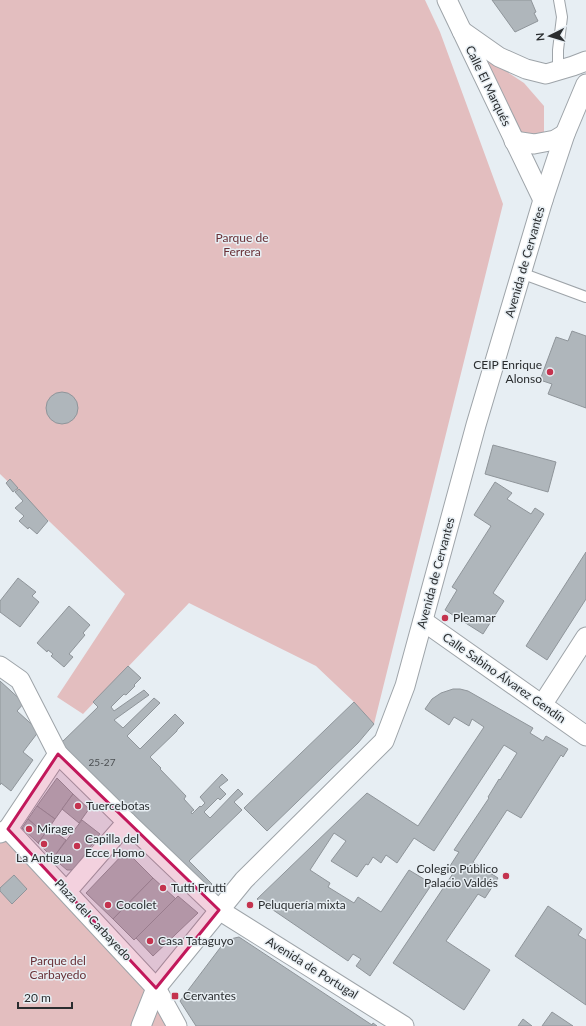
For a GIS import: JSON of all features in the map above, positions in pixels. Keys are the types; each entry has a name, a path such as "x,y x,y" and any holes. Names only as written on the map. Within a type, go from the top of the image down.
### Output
{"street":[{"name":"Calle El Marqués","path":"447,0 543,200"},
{"name":"Calle El Marqués","path":"461,30 499,57 526,70 546,74 586,61"},
{"name":"Avenida de Cervantes","path":"156,988 244,880 384,741 405,686 476,426 543,200 565,134 586,84"},
{"name":"Calle El Marqués","path":"514,141 534,144 555,140 565,134"},
{"name":"Calle Sabino Álvarez Gendín","path":"423,621 586,736"},
{"path":"542,704 586,637"},
{"name":"Avenida de Portugal","path":"0,666 20,680 58,754 126,822 219,910 404,1026"},
{"path":"4,831 58,754"},
{"path":"67,891 126,822"},
{"name":"Plaza del Carbayedo","path":"4,831 67,891 156,988 177,1026"},
{"path":"140,1026 156,988"}],"lane":[{"path":"558,71 558,50 562,17 559,0"},
{"path":"522,273 586,297"}],"highlighted area":[{"path":"58,754 219,910 156,988 8,829"}],"green space":[{"name":"Parque de Ferrera","path":"0,0 425,0 440,32 503,204 374,724 354,702 316,666 189,603 83,714 57,697 125,594 0,474"},
{"path":"475,51 524,83 544,106 544,137 522,136"},
{"name":"Parque del Carbayedo","path":"8,829 177,1026 0,1026 0,833"}],"building":[{"path":"492,0 531,0 536,12 534,13 538,21 515,32"},
{"path":"572,331 586,336 586,408 548,394 552,384 540,380 556,337 568,341"},
{"path":"59,392 65,392 75,399 78,408 77,414 71,421 65,424 59,424 49,417 46,411 46,405 53,395"},
{"path":"493,445 556,462 548,492 485,474"},
{"path":"10,479 18,488 13,492 6,483"},
{"path":"495,482 512,493 507,499 531,514 535,508 544,514 493,593 504,601 483,634 445,610 457,590 452,587 491,526 474,515"},
{"path":"19,489 48,521 37,534 29,527 28,529 19,521 24,516 15,508 23,501 15,492"},
{"path":"586,552 586,599 547,660 526,646"},
{"path":"18,578 36,592 32,596 39,602 20,627 0,612 0,601"},
{"path":"69,606 90,625 83,633 85,635 69,654 73,657 64,667 51,656 53,654 48,650 47,652 37,643"},
{"path":"128,666 141,678 126,695 124,694 111,707 114,711 144,690 149,695 114,720 123,728 154,698 160,703 127,736 140,749 175,714 184,723 150,757 186,796 184,799 194,810 191,812 192,814 205,803 200,797 222,774 228,780 219,787 226,794 220,800 218,798 204,812 210,818 238,789 243,794 234,802 242,810 189,861 212,884 205,891 60,744 98,707 93,702"},
{"path":"0,681 24,703 17,711 39,731 23,752 33,760 11,791 1,783 0,785"},
{"path":"453,689 468,691 533,728 530,733 543,741 546,736 568,749 563,757 561,755 521,818 507,810 473,862 498,878 485,898 478,894 446,941 490,970 464,1010 393,963 456,869 450,866 459,852 454,850 517,753 504,745 434,851 414,838 397,863 386,855 381,863 373,857 357,877 331,861 346,841 334,833 310,870 330,883 328,887 354,903 358,897 381,912 409,870 432,884 370,976 356,966 361,959 353,954 348,961 257,899 367,793 418,826 484,727 472,719 469,726 454,717 449,725 425,709 432,699 441,693"},
{"path":"354,702 374,724 358,743 267,831 244,808"},
{"path":"57,778 73,794 55,819 37,806"},
{"path":"73,794 89,809 79,823 62,809"},
{"path":"37,806 55,819 45,834 28,819"},
{"path":"28,819 45,834 38,843 22,828"},
{"name":"Capilla del Ecce Homo","path":"82,820 100,834 73,870 67,870 53,858"},
{"path":"49,828 66,840 53,858 38,843"},
{"path":"126,851 153,878 113,919 86,893"},
{"path":"14,875 27,889 12,904 0,891 0,888"},
{"path":"153,878 176,899 134,940 113,919"},
{"path":"178,896 198,913 153,956 136,938"},
{"path":"548,906 582,929 578,935 586,940 586,1005 515,956"},
{"path":"239,937 372,1025 373,1023 377,1026 196,1026 180,1001 226,940"},
{"path":"552,1012 573,1026 542,1026"},
{"path":"523,1019 532,1026 518,1026"}],"place":[{"name":"CEIP Enrique Alonso","path":"550,372"},
{"name":"Pleamar","path":"445,618"},
{"name":"Tuercebotas","path":"78,806"},
{"name":"Mirage","path":"29,829"},
{"name":"La Antigua","path":"44,844"},
{"name":"Capilla del Ecce Homo","path":"77,846"},
{"name":"Colegio Público Palacio Valdés","path":"506,876"},
{"name":"Tutti Frutti","path":"163,888"},
{"name":"Cocolet","path":"108,905"},
{"name":"Peluquería mixta","path":"250,905"},
{"name":"Casa Tataguyo","path":"150,941"},
{"name":"Cervantes","path":"175,996"}]}
